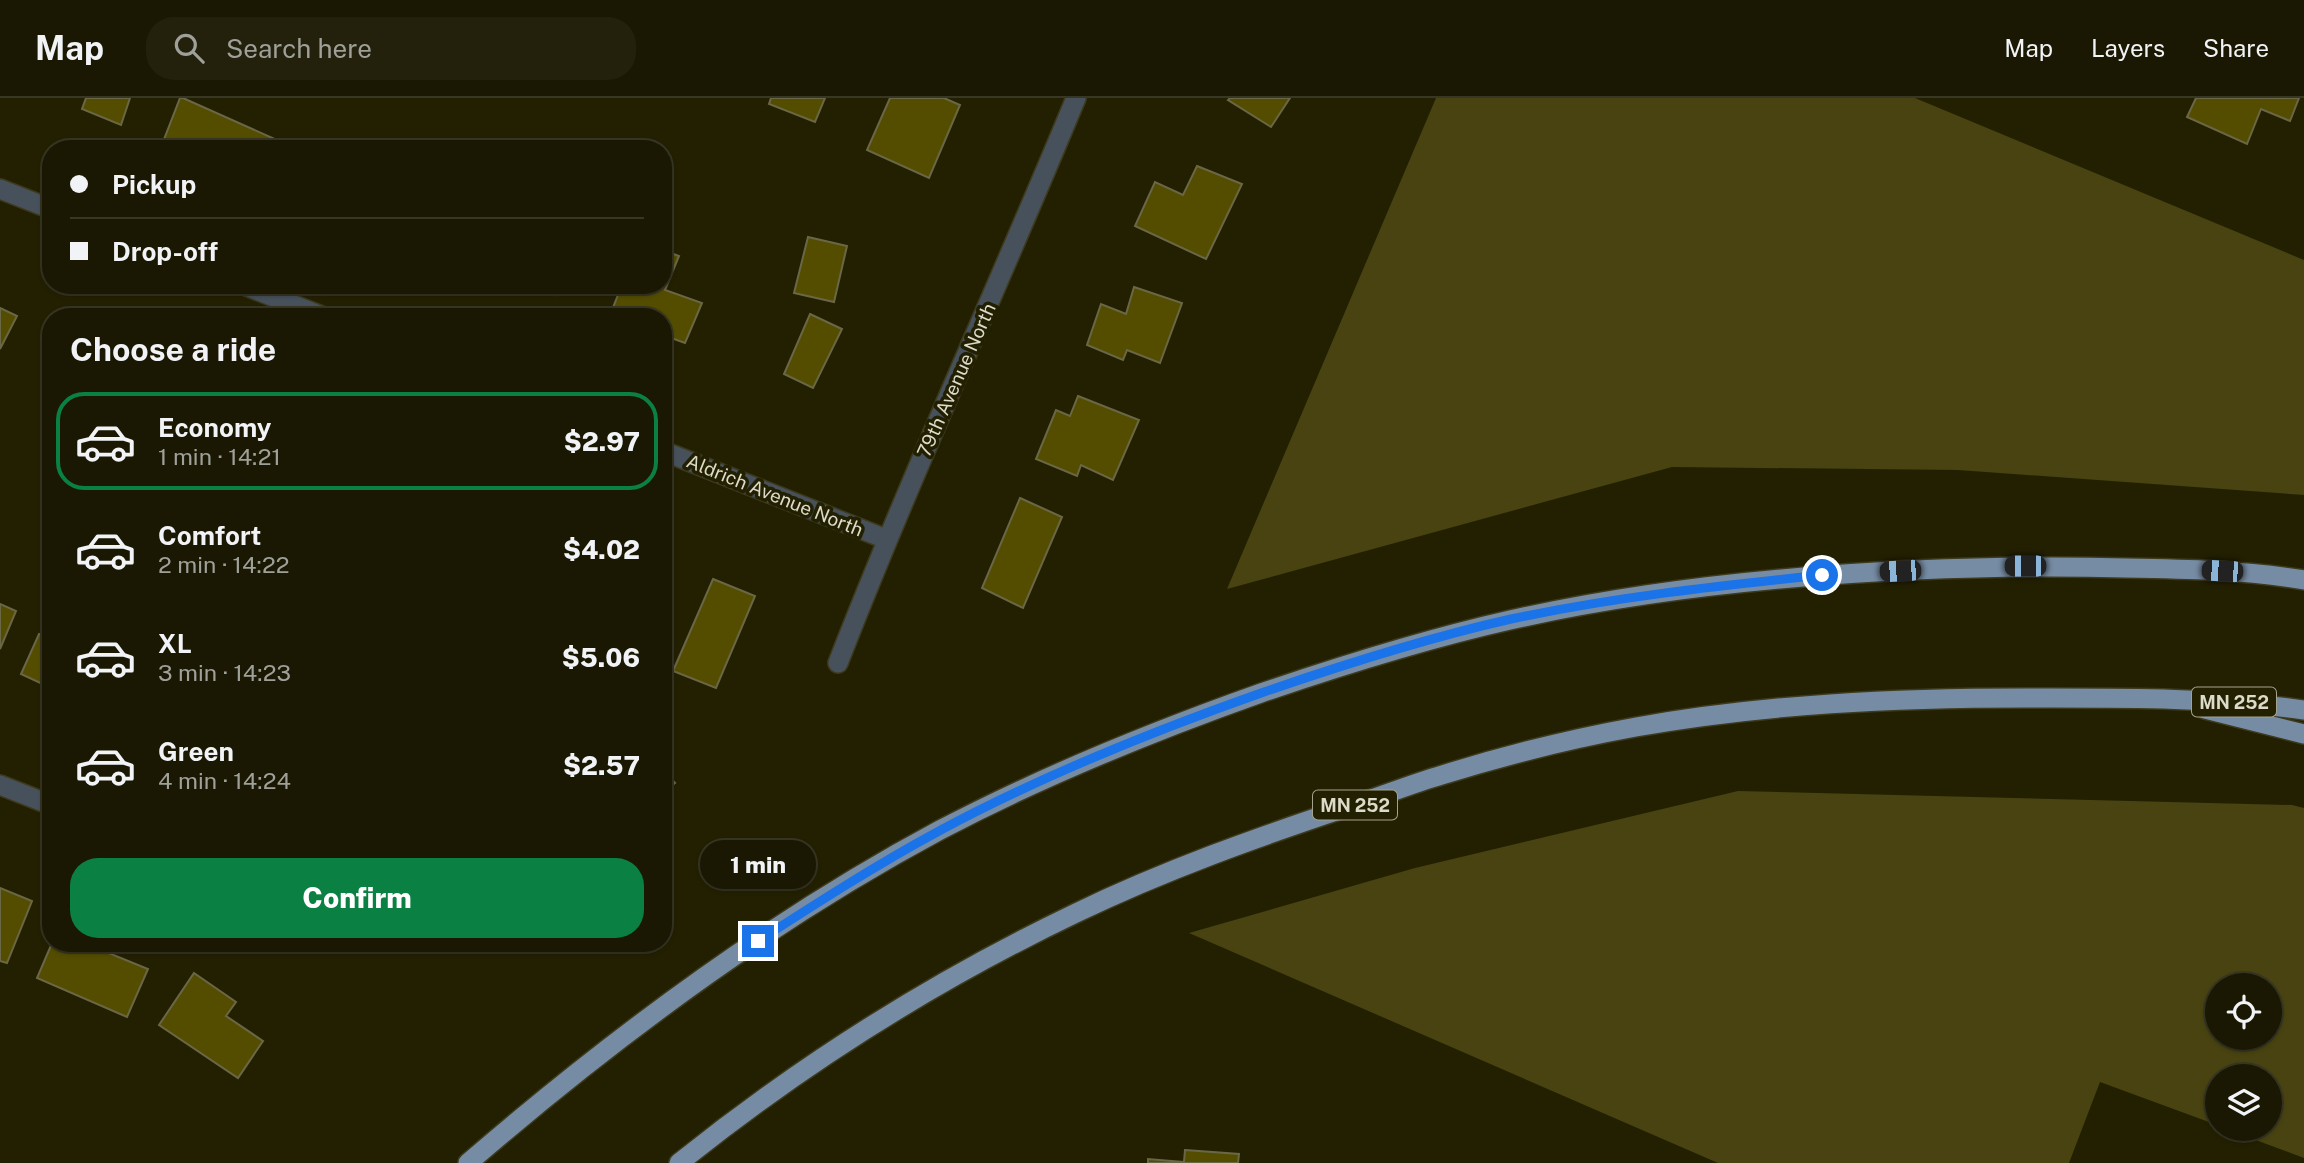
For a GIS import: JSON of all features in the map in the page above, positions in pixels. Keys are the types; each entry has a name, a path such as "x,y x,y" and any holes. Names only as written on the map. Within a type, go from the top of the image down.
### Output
{"highway":[{"path":"468,1163 575,1074 660,1009 739,953 847,884 939,831 1127,742 1307,676 1508,620 1645,595 1732,583 1842,573 2005,566 2198,570 2304,580"},
{"path":"2163,699 2304,734"},
{"name":"MN 252","path":"679,1163 796,1075 911,1001 991,956 1079,912 1174,870 1301,823 1438,776 1534,749 1581,738 1710,716 1859,701 2214,700 2304,710"}],"street":[{"name":"79th Avenue North","path":"838,663 886,539 1009,261 1076,98"},
{"path":"0,189 42,205"},
{"path":"266,294 302,308"},
{"name":"Aldrich Avenue North","path":"672,455 886,539"},
{"path":"0,785 42,802"}],"shaded area":[{"path":"1436,98 1915,98 2304,260 2304,495 1958,470 1672,467 1227,589"},
{"path":"1738,791 2292,805 2304,808 2304,1158 2258,1141 2282,1141 2282,1064 2205,1064 2205,1121 2100,1082 2069,1163 1718,1163 1189,933 1415,868"}],"building":[{"path":"86,98 130,98 121,125 82,109"},
{"path":"180,98 183,98 277,140 164,140"},
{"path":"771,98 825,98 815,122 769,104"},
{"path":"890,98 944,98 960,105 929,178 867,150"},
{"path":"1290,98 1271,127 1228,100"},
{"path":"2196,98 2299,98 2290,121 2261,109 2247,144 2187,117"},
{"path":"1197,166 1242,184 1206,259 1135,226 1155,182 1183,195"},
{"path":"808,237 847,246 834,302 794,293"},
{"path":"672,253 679,256 672,273"},
{"path":"1134,287 1182,303 1160,363 1127,350 1123,360 1087,345 1101,304 1126,314"},
{"path":"672,292 702,303 685,343 672,338 672,308 613,308 618,294"},
{"path":"0,308 17,316 0,349"},
{"path":"810,314 842,329 813,388 784,374"},
{"path":"1078,396 1139,420 1113,480 1081,465 1077,476 1036,459 1056,410 1070,416"},
{"path":"1020,498 1062,517 1023,608 982,588"},
{"path":"713,579 755,596 716,688 673,671"},
{"path":"0,604 16,611 0,649"},
{"path":"39,634 42,636 42,684 21,674"},
{"path":"0,888 32,901 7,963 0,961"},
{"path":"48,952 106,952 148,969 127,1017 37,978"},
{"path":"194,973 236,1002 226,1016 263,1041 238,1078 159,1025"},
{"path":"1185,1150 1239,1154 1238,1163 1148,1163 1148,1159 1184,1162"}],"route":[{"path":"758,941 812,905 939,831 1030,786 1127,742 1307,676 1508,620 1562,609 1732,583 1822,575"}]}
